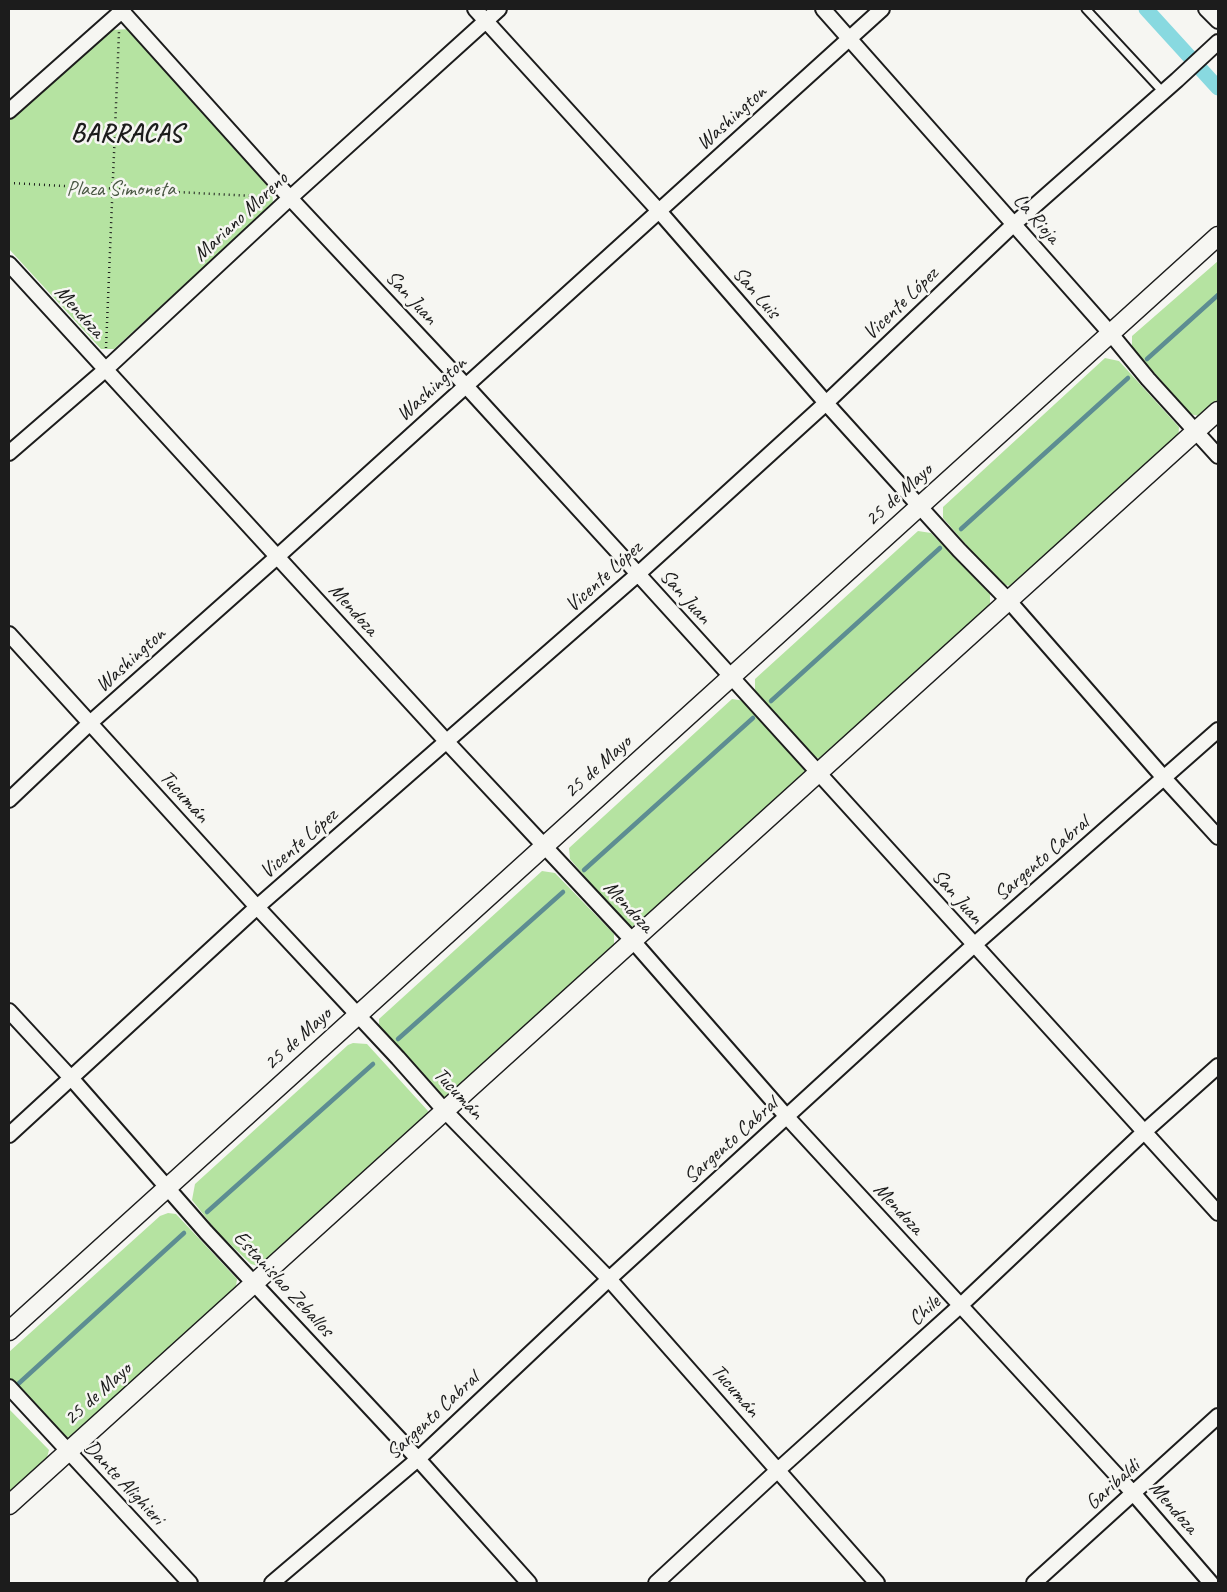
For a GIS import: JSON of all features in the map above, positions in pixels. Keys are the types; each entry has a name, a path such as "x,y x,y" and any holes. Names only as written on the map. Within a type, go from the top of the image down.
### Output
{"street":[{"path":"9,111 122,9"},
{"name":"San Juan","path":"122,9 290,198 638,574 1218,1213"},
{"name":"San Luis","path":"475,9 659,211 826,403 959,550 1009,601 1218,837"},
{"name":"Mariano Moreno","path":"9,453 105,370 290,198 499,9"},
{"name":"La Rioja","path":"823,9 1218,456"},
{"name":"Washington","path":"9,800 90,723 278,556 882,9"},
{"path":"1206,9 1218,21"},
{"name":"Vicente López","path":"9,1135 257,908 638,574 826,403 1014,224 1217,43"},
{"name":"25 de Mayo","path":"9,1331 1218,236"},
{"name":"Mendoza","path":"9,264 447,742 633,941 787,1117 1134,1494 1211,1583"},
{"name":"25 de Mayo","path":"9,1505 1218,411"},
{"name":"Tucumán","path":"9,634 257,908 445,1111 609,1279 877,1583"},
{"name":"Sargento Cabral","path":"272,1583 418,1459 609,1279 974,945 1218,730"},
{"name":"Estanislao Zeballos","path":"9,1011 72,1079 206,1232 255,1282 418,1459 529,1583"},
{"name":"Chile","path":"656,1583 960,1305 1144,1132 1218,1066"},
{"name":"Dante Alighieri","path":"9,1388 190,1583"},
{"name":"Garibaldi","path":"1034,1583 1218,1416"}],"lane":[{"path":"1086,9 1163,92"}],"path":[{"path":"105,370 118,36 122,9"},
{"path":"9,183 290,198"}],"green space":[{"name":"Plaza Simoneta","path":"130,29 272,189 273,204 114,349 101,349 9,249 9,119 110,30"},
{"path":"1218,261 1218,405 1203,417 1190,414 1132,347 1132,336"},
{"path":"1105,358 1119,361 1179,427 1178,441 1013,586 1001,585 943,518 943,507"},
{"path":"918,531 931,533 990,594 990,609 825,759 813,757 755,690 755,679"},
{"path":"732,699 745,701 804,763 804,778 640,927 627,926 570,859 569,848"},
{"path":"542,871 555,873 614,934 614,949 449,1098 437,1097 379,1030 379,1019"},
{"path":"353,1043 367,1044 428,1111 426,1121 267,1264 258,1266 251,1264 218,1233 192,1200 195,1184 348,1045"},
{"path":"168,1213 176,1214 237,1279 235,1293 76,1434 65,1438 9,1384 9,1352 160,1216"},
{"path":"9,1409 49,1450 46,1461 9,1496"}],"waterway":[{"path":"1146,9 1218,88"},
{"path":"1147,359 1218,295"},
{"path":"961,529 1128,378"},
{"path":"771,701 940,548"},
{"path":"584,870 753,718"},
{"path":"398,1039 563,892"},
{"path":"207,1212 373,1064"},
{"path":"17,1385 184,1233"}],"district":[{"name":"BARRACAS","path":"127,134"}]}
